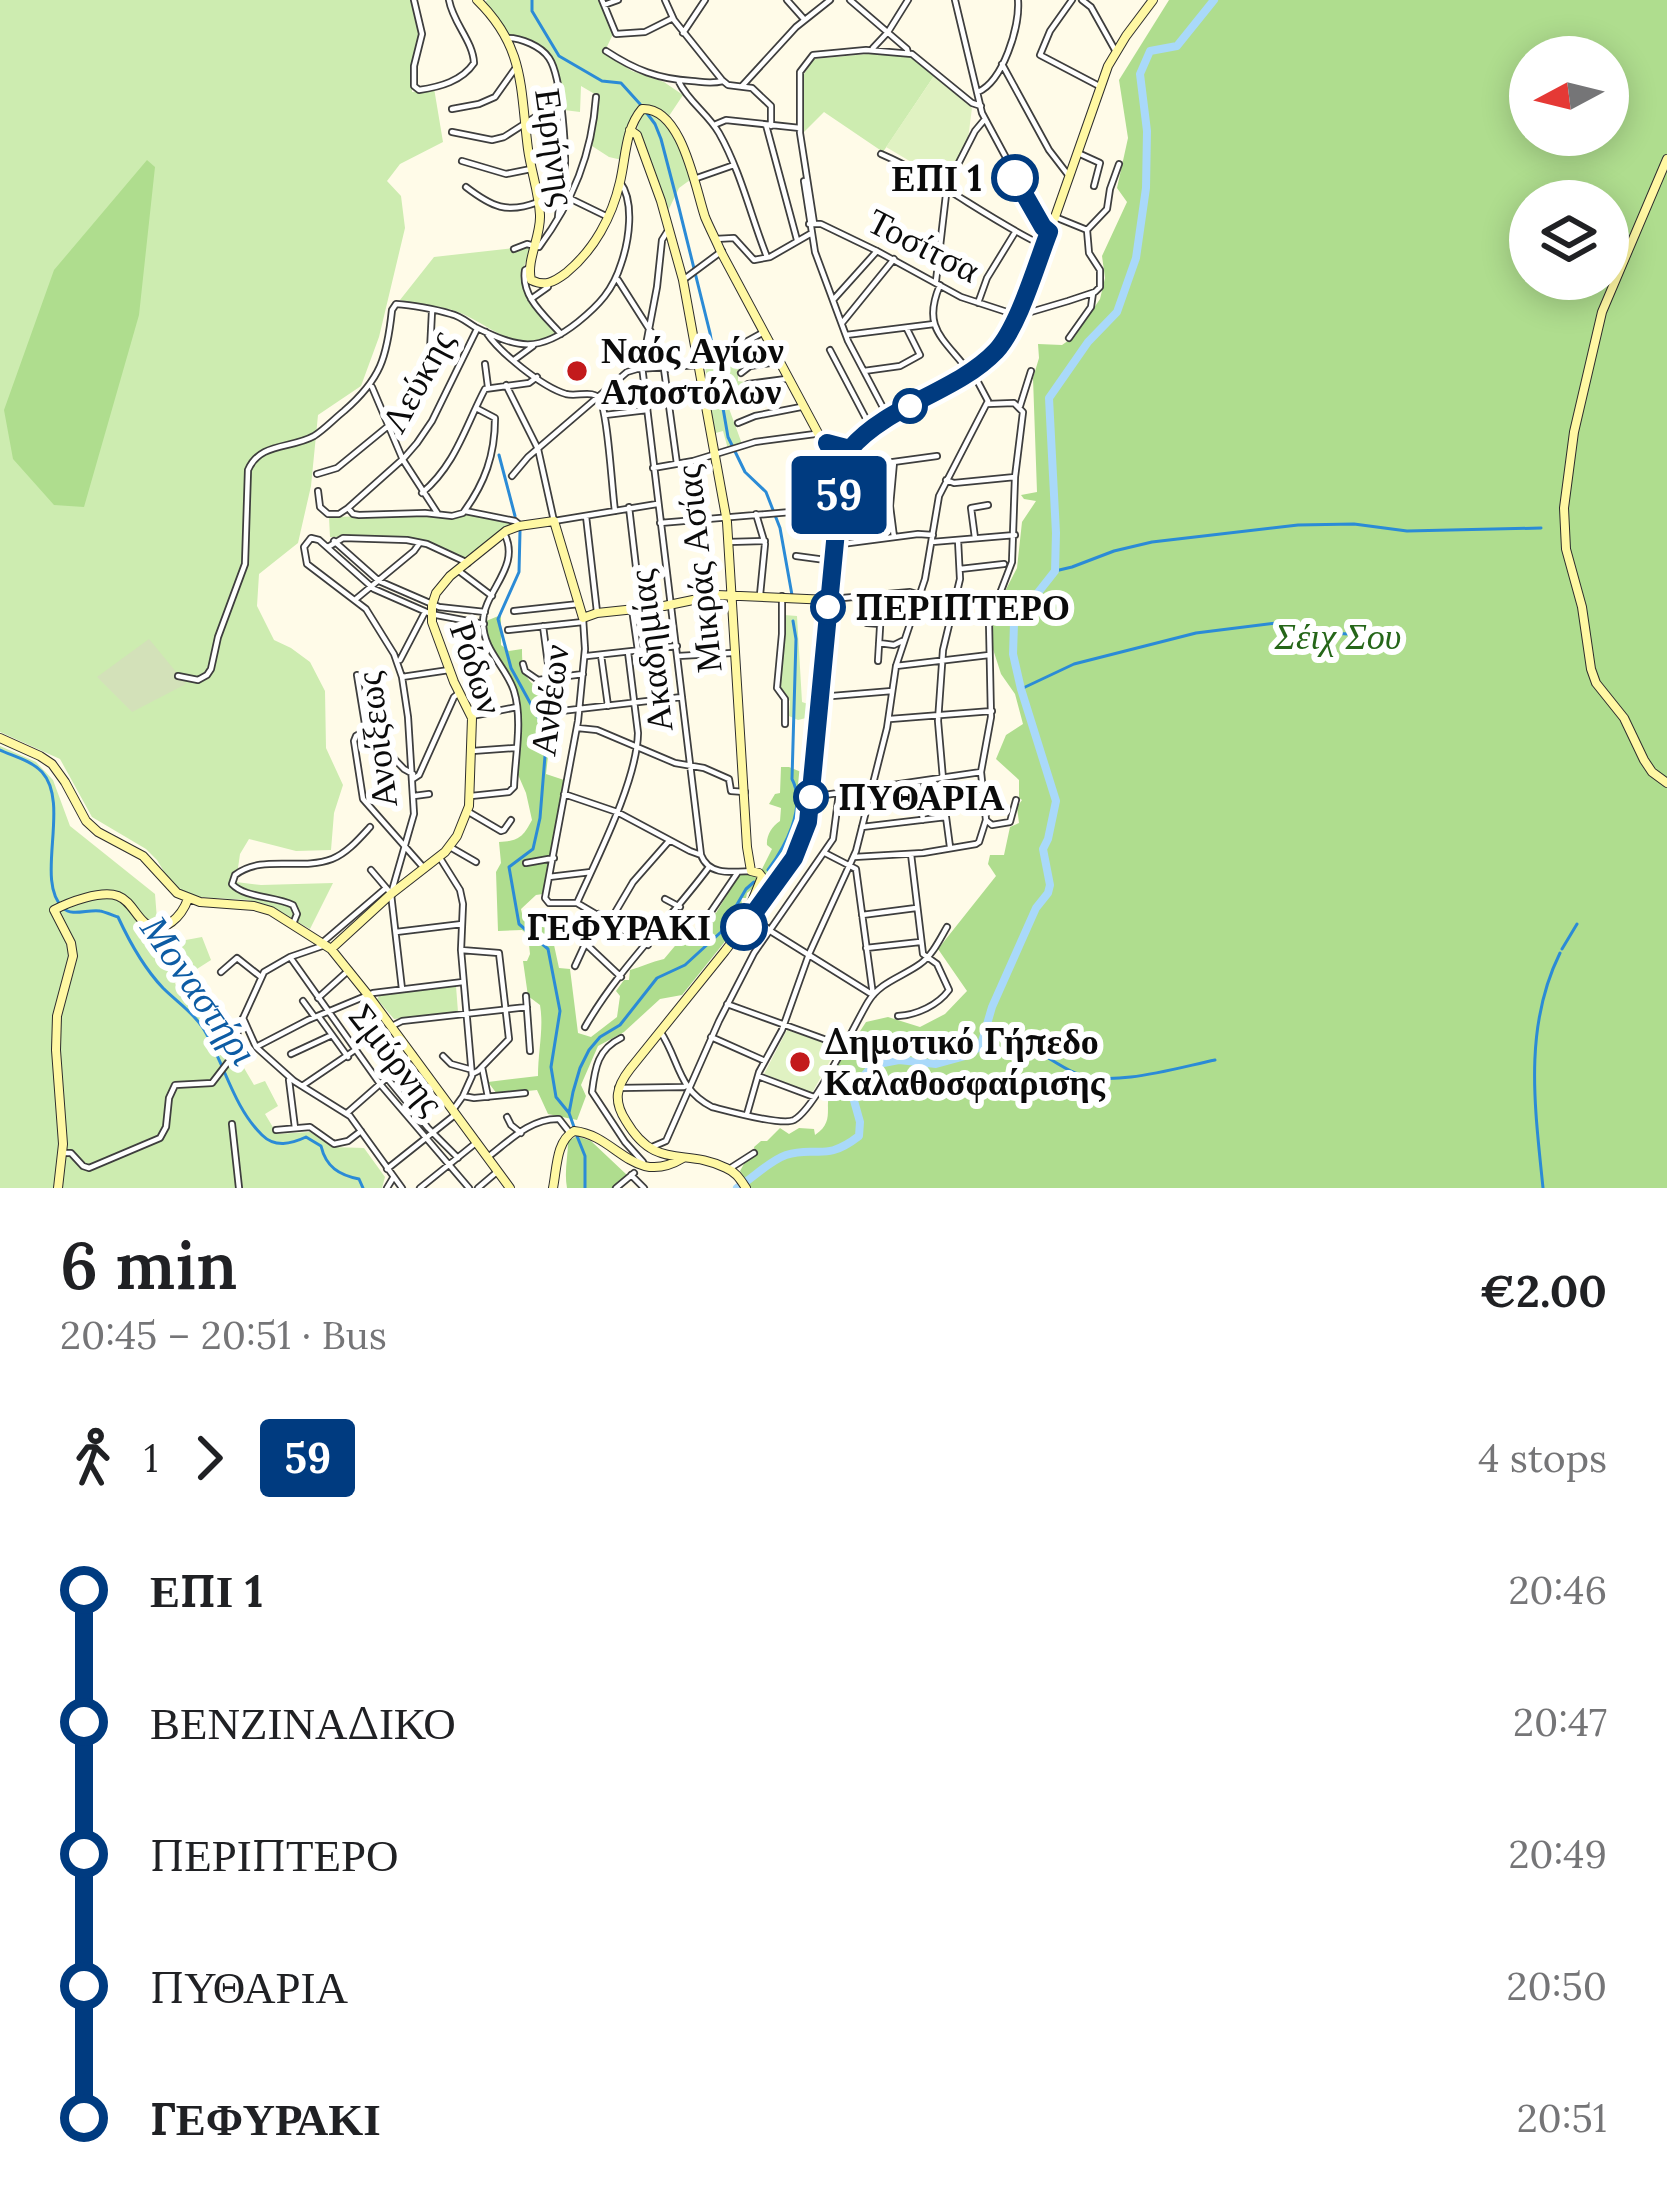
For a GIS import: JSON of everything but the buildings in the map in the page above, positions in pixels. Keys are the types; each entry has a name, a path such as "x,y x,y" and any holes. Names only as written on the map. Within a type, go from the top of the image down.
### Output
{"street":[{"path":"414,0 422,34 414,66 416,88 427,89 454,80 474,64 449,0"},
{"path":"618,0 603,3 614,33 648,31 673,18"},
{"path":"665,0 683,33 723,81 757,92 771,106 769,125 797,240"},
{"path":"683,33 705,0"},
{"path":"787,0 805,20"},
{"path":"742,86 830,0"},
{"path":"850,0 908,53 981,106"},
{"path":"870,50 908,0"},
{"path":"956,0 985,119 1049,232"},
{"path":"978,92 992,84 1002,64 1018,19 1018,0"},
{"path":"1072,0 1050,31 1040,57 1101,87"},
{"path":"1082,0 1092,8 1116,51"},
{"path":"743,1183 729,1169 649,1148 619,1109 618,1088 789,867 802,843 811,797 842,469 850,449 1000,347 1044,246 1116,51 1154,0"},
{"name":"Ειρήνης","path":"481,1 508,38 517,66 540,224 530,268"},
{"path":"508,38 548,57 554,70 565,168 558,217"},
{"path":"889,419 846,335 810,234 800,74 812,56 870,50 908,53"},
{"path":"606,51 642,73 679,82 723,81"},
{"path":"1002,64 1049,149 1070,176"},
{"path":"452,109 495,97 517,66"},
{"path":"679,82 714,124 734,164 767,257"},
{"path":"514,249 541,245 571,199 590,146 596,97"},
{"path":"452,132 494,140 509,136 560,101"},
{"name":"Ειρήνης","path":"548,284 581,259 608,217 630,130 645,109 660,113 684,150 720,247 781,361"},
{"path":"747,1114 758,1076 784,1026 809,954 852,861 889,719 896,665 920,595 938,499 987,404 988,396 934,324 932,307 947,189 985,119"},
{"path":"714,124 726,120 800,128"},
{"name":"Μικράς Ασίας","path":"630,130 637,135 683,280 726,517 746,832 751,872 762,877 755,906"},
{"path":"1078,153 1100,163 1094,186"},
{"path":"881,154 1044,246"},
{"path":"1667,159 1602,312 1574,432 1564,508 1566,549 1596,683 1624,718 1644,760 1667,783"},
{"path":"462,160 502,174 531,169"},
{"path":"694,179 734,164"},
{"path":"1017,314 1100,287 1087,230 1107,209 1119,164"},
{"path":"514,360 561,334 611,290 625,252 628,222 626,190 620,182"},
{"path":"466,187 506,209 538,202"},
{"path":"571,199 608,217"},
{"path":"1055,217 1087,230"},
{"name":"Τοσίτσα","path":"812,224 877,250 977,303 1017,314"},
{"name":"Ακαδημίας","path":"669,231 663,238 642,369 701,855"},
{"path":"977,303 1016,232"},
{"path":"683,280 733,238 753,260 810,234"},
{"name":"Ειρήνης","path":"720,247 834,464 842,469"},
{"path":"833,300 877,250"},
{"path":"842,323 894,259"},
{"path":"531,300 548,284 532,281 530,268 523,278 531,300 561,334"},
{"path":"616,279 649,327 666,369 676,464"},
{"path":"1069,338 1091,307 1093,293"},
{"path":"178,676 198,680 211,670 245,564 251,463 267,451 316,434 370,386 386,353 393,306 400,303 456,316 533,346"},
{"path":"317,474 337,468 401,410 428,356 432,311"},
{"path":"846,335 934,324"},
{"name":"Λεύκης","path":"348,508 403,460 432,421 478,328"},
{"path":"864,371 900,366 921,354 907,328"},
{"path":"486,331 514,360 565,394 598,396"},
{"path":"722,355 764,332"},
{"path":"830,350 872,430"},
{"path":"741,373 750,366 781,361"},
{"path":"485,364 488,387"},
{"path":"512,476 627,372 700,365"},
{"path":"824,852 852,861 978,844 986,820 981,772 992,711 989,622 1009,575 1020,406 1031,370"},
{"path":"422,494 452,460 482,393 488,387 529,383 537,377"},
{"path":"748,384 790,378"},
{"name":"Ανθέων","path":"506,385 538,449 583,620 580,709 545,899 577,903"},
{"path":"370,386 403,460 438,514"},
{"path":"598,396 614,511"},
{"path":"987,404 1020,406"},
{"path":"738,423 805,406"},
{"path":"465,511 495,446 495,418 476,408"},
{"path":"604,416 647,410"},
{"path":"653,468 758,442 819,433"},
{"name":"Ειρήνης","path":"819,433 842,469"},
{"path":"827,443 850,449"},
{"path":"842,469 937,456"},
{"path":"894,462 890,502 894,537"},
{"path":"946,480 1015,477"},
{"path":"319,491 324,512 339,514 348,508 358,515 452,516 465,511 521,526"},
{"name":"Ρόδων","path":"326,945 389,891 440,857 467,811 472,716 449,670 429,610 439,588 504,533 521,526 657,504"},
{"path":"975,538 971,508 988,505"},
{"path":"629,508 636,567"},
{"path":"660,523 838,508"},
{"path":"756,514 765,542 760,595"},
{"path":"586,516 598,613"},
{"path":"470,796 513,790 517,707 510,681 487,644 484,624 509,559 504,533"},
{"path":"834,545 917,533 958,540 1015,535"},
{"name":"Ανοίξεως","path":"331,544 314,537 306,542 307,565 356,599 374,620 402,677 414,814 389,891"},
{"path":"331,544 345,538 420,542 468,562"},
{"path":"943,779 938,742 942,661 960,569 958,540"},
{"path":"356,599 420,542"},
{"path":"728,542 765,542"},
{"path":"331,544 376,580 429,610 485,612"},
{"path":"331,544 370,586 429,610 484,624"},
{"path":"764,553 773,554"},
{"path":"796,556 833,561"},
{"path":"960,569 1004,563"},
{"path":"458,570 492,596"},
{"path":"878,661 883,594"},
{"path":"508,630 730,595 829,599 920,595"},
{"path":"782,596 777,688 786,700 785,724"},
{"path":"916,604 990,599"},
{"path":"514,611 579,604"},
{"path":"632,609 638,651"},
{"path":"398,662 429,610"},
{"path":"868,623 880,624"},
{"path":"543,626 550,679"},
{"path":"879,643 894,645 904,639"},
{"path":"585,656 677,646"},
{"path":"628,652 637,746 616,812 577,903 648,945"},
{"path":"678,656 735,653"},
{"path":"601,655 608,706"},
{"path":"896,665 989,655"},
{"path":"523,664 538,680 583,674"},
{"path":"402,677 449,670"},
{"path":"358,676 366,730 413,777 419,775 459,693"},
{"path":"820,698 892,691"},
{"path":"544,713 682,697"},
{"path":"472,716 517,707"},
{"path":"889,719 992,711"},
{"path":"577,728 597,730 729,779 731,790 745,792"},
{"path":"366,730 354,739 362,798 424,869"},
{"path":"0,738 52,764 92,828 143,856 174,891 188,899 258,907 326,945 392,1026 510,1188"},
{"path":"472,751 516,748"},
{"path":"811,797 981,772"},
{"path":"918,783 923,820"},
{"path":"413,796 429,794"},
{"path":"564,794 616,812 701,855 709,867 751,872"},
{"path":"671,1156 666,1141 711,1037 769,930 835,835 839,794"},
{"path":"986,820 991,825 1010,822 1016,800"},
{"path":"467,811 501,832 512,820"},
{"path":"862,827 947,819 951,848"},
{"path":"293,924 298,914 293,905 237,890 232,884 235,875 256,864 310,865 333,858 370,827"},
{"path":"610,921 632,883 669,841"},
{"path":"450,847 476,862"},
{"path":"898,1016 917,1013 948,994 949,986 936,962 924,955 911,854"},
{"path":"387,1169 454,1112 471,1071 461,893 440,857"},
{"path":"526,863 554,858"},
{"path":"852,861 873,994"},
{"path":"585,1028 709,867"},
{"path":"371,870 389,891 402,989"},
{"path":"549,877 591,872"},
{"path":"706,919 738,872"},
{"path":"58,1188 63,1153 56,1016 74,956 54,910 117,896 144,922 159,927 174,921 188,899"},
{"path":"665,899 680,907"},
{"path":"755,906 769,930 873,994"},
{"path":"862,915 918,908"},
{"path":"575,966 599,914"},
{"path":"394,932 462,924"},
{"path":"660,1031 687,1089 712,1108 788,1122 814,1097 873,994 921,964 947,927"},
{"path":"866,948 922,941"},
{"path":"586,943 621,977"},
{"path":"63,1153 92,1167 160,1138 174,1086 214,1082 232,1057 243,1018 267,969 326,945"},
{"path":"442,1056 471,1071 482,1067 508,1040 500,953 461,950"},
{"name":"Σμύρνης","path":"290,957 380,1084 469,1188"},
{"path":"221,971 237,958 261,977"},
{"path":"318,998 349,970"},
{"path":"256,1047 368,995 463,982"},
{"path":"861,988 884,985"},
{"path":"526,996 530,1051"},
{"path":"303,1000 347,1057"},
{"path":"727,1004 843,1046"},
{"path":"392,1026 401,1021 527,1007"},
{"path":"243,1018 256,1047 289,1077 346,1113 402,1188"},
{"path":"291,1054 332,1035"},
{"path":"711,1037 765,1061"},
{"path":"621,1038 602,1051 592,1094 654,1175"},
{"path":"302,1086 355,1050"},
{"path":"346,1113 413,1055"},
{"path":"482,1067 488,1097"},
{"path":"666,1088 679,1071"},
{"path":"758,1076 814,1097"},
{"path":"289,1077 295,1128"},
{"path":"387,1078 458,1158"},
{"path":"618,1088 687,1089"},
{"path":"463,1096 524,1093"},
{"path":"397,1105 404,1098"},
{"path":"410,1120 417,1114"},
{"path":"507,1117 521,1132"},
{"path":"488,1157 537,1122 557,1119 574,1132 592,1136 644,1188"},
{"path":"232,1124 239,1188"},
{"path":"276,1130 314,1128 334,1144 347,1142 361,1131"},
{"path":"554,1188 561,1146 574,1132"},
{"path":"649,1148 666,1141"},
{"path":"420,1188 477,1142"},
{"path":"435,1151 445,1143"},
{"path":"729,1169 754,1153"},
{"path":"616,1188 632,1174 654,1175 683,1158"},
{"path":"478,1188 498,1171"},
{"path":"387,1188 393,1178"}],"green space":[{"path":"0,0 412,0 419,36 412,92 434,88 443,142 400,164 387,181 401,196 405,228 379,337 361,386 318,415 311,486 298,543 259,574 257,606 274,640 310,662 325,691 326,748 343,785 334,813 331,850 296,851 249,839 240,854 236,882 333,883 310,929 267,905 198,897 180,889 146,849 92,817 60,759 0,732"},
{"path":"600,0 613,34 604,53 683,95 669,116 651,105 637,109 622,160 609,157 592,146 598,96 581,86 580,112 564,110 550,56 508,34 484,3"},
{"name":"Σέιχ Σου","path":"1169,0 1667,0 1667,1188 751,1188 740,1171 756,1154 754,1147 780,1128 789,1134 799,1128 814,1129 815,1135 821,1130 831,1089 842,1071 838,1065 866,1022 888,1017 920,1027 945,1014 967,991 938,949 996,876 988,864 990,855 1004,855 1010,827 1019,823 1017,807 1022,800 1019,780 996,759 1006,735 1023,724 1015,694 1001,674 992,646 992,625 1017,568 1022,522 1036,501 1021,495 1037,492 1033,378 1038,344 1062,345 1075,336 1100,299 1105,278 1102,256 1127,202 1117,188 1128,138 1119,80"},
{"path":"878,53 910,57 934,76 883,152 824,112 804,132 804,74 814,59"},
{"path":"934,76 972,108 968,139 945,182 886,147"},
{"path":"646,111 670,130 690,180 679,188 667,213 637,129"},
{"path":"147,160 155,167 139,315 84,507 54,505 13,459 4,410 54,270"},
{"path":"531,246 522,274 524,290 556,332 543,339 518,341 458,312 400,300 434,257"},
{"path":"722,356 727,365 744,361 747,366 738,372 738,381 745,382 748,398 727,403 742,444 728,449 723,431 712,434 705,365"},
{"path":"465,514 514,524 468,560 416,538 330,537 329,517 450,519"},
{"path":"501,615 501,645 509,651 522,649 527,677 540,688 542,729 551,730 546,774 564,780 543,894 521,909 523,918 542,926 560,916 568,919 565,942 554,945 559,968 570,969 578,1033 591,1037 617,1017 620,996 616,991 629,980 630,970 664,959 690,928 716,913 740,873 759,875 772,849 767,845 769,835 780,821 781,808 769,804 780,793 781,767 807,777 800,825 783,863 763,891 756,886 741,898 739,924 682,995 660,999 624,1032 598,1046 581,1085 586,1096 577,1120 548,1114 537,1090 497,1094 488,1082 538,1076 541,1022 540,1005 528,996 523,961 530,954 528,935 522,930 498,931 499,842 520,837 532,820 516,770 518,695 489,643 486,621"},
{"path":"784,615 797,616 802,702 814,706 814,716 798,720 789,716 790,701 778,688"},
{"path":"149,639 186,684 132,712 97,677"},
{"path":"0,746 36,762 53,780 70,826 155,894 159,945 202,937 211,960 175,983 179,993 202,1009 241,1053 254,1085 265,1081 278,1106 265,1114 277,1134 310,1132 332,1147 364,1148 385,1177 382,1188 0,1188"},
{"path":"456,986 458,1012 394,1019 377,999 381,994"},
{"name":"Δημοτικό Γήπεδο Καλαθοσφαίρισης","path":"787,1030 836,1050 812,1093 764,1074"},
{"path":"577,1136 591,1141 627,1175 613,1188 567,1188 568,1141"}],"waterway":[{"path":"532,0 532,11 559,56 602,81 621,83 640,104"},
{"path":"737,1188 786,1155 837,1149 859,1136 853,1097 873,1065 899,1060 936,1064 969,1055 981,1045 992,1007 1036,908 1048,893 1043,849 1056,801 1013,654 1014,623 1055,571 1049,398 1088,342 1117,312 1136,258 1146,188 1147,131 1140,74 1150,51 1177,46 1214,0"},
{"path":"646,112 661,139 679,208 710,333 728,437 745,472 766,492 780,528 792,595"},
{"path":"499,455 515,516"},
{"path":"1055,571 1152,542 1298,525 1354,524 1407,531 1541,528"},
{"path":"520,531 519,572 498,619 511,668 539,719 545,756 533,849 509,867 519,924 548,949 560,1011 551,1067 556,1097 569,1113"},
{"path":"768,870 787,838 797,802 792,779 793,621"},
{"path":"1021,689 1074,664 1196,633 1285,622 1330,633 1367,635"},
{"name":"Μοναστήρι","path":"0,750 38,768 50,786 52,880 63,908 118,917 149,972 203,1028 252,1124 272,1142 306,1137 321,1146 334,1169 359,1179 363,1188"},
{"path":"574,1127 569,1113 573,1092 589,1050 620,1025 657,978 685,965 721,932 754,882"},
{"path":"1562,949 1577,924"},
{"path":"1543,1188 1535,1098 1536,1039 1548,981 1560,953"},
{"path":"981,1045 993,1040 1017,1041 1090,1077 1144,1075 1215,1060"},
{"path":"577,1136 585,1156 585,1188"}],"bus line":[{"name":"59","path":"744,927 794,858 808,822 842,469 827,443 850,449 1000,347 1049,232 1015,178"}],"place":[{"name":"ΕΠΙ 1","path":"1015,178"},
{"name":"Ναός Αγίων Αποστόλων","path":"577,371"},
{"name":"ΠΕΡΙΠΤΕΡΟ","path":"828,607"},
{"name":"ΠΥΘΑΡΙΑ","path":"811,797"},
{"name":"ΓΕΦΥΡΑΚΙ","path":"744,927"},
{"name":"Δημοτικό Γήπεδο Καλαθοσφαίρισης","path":"800,1062"}]}
